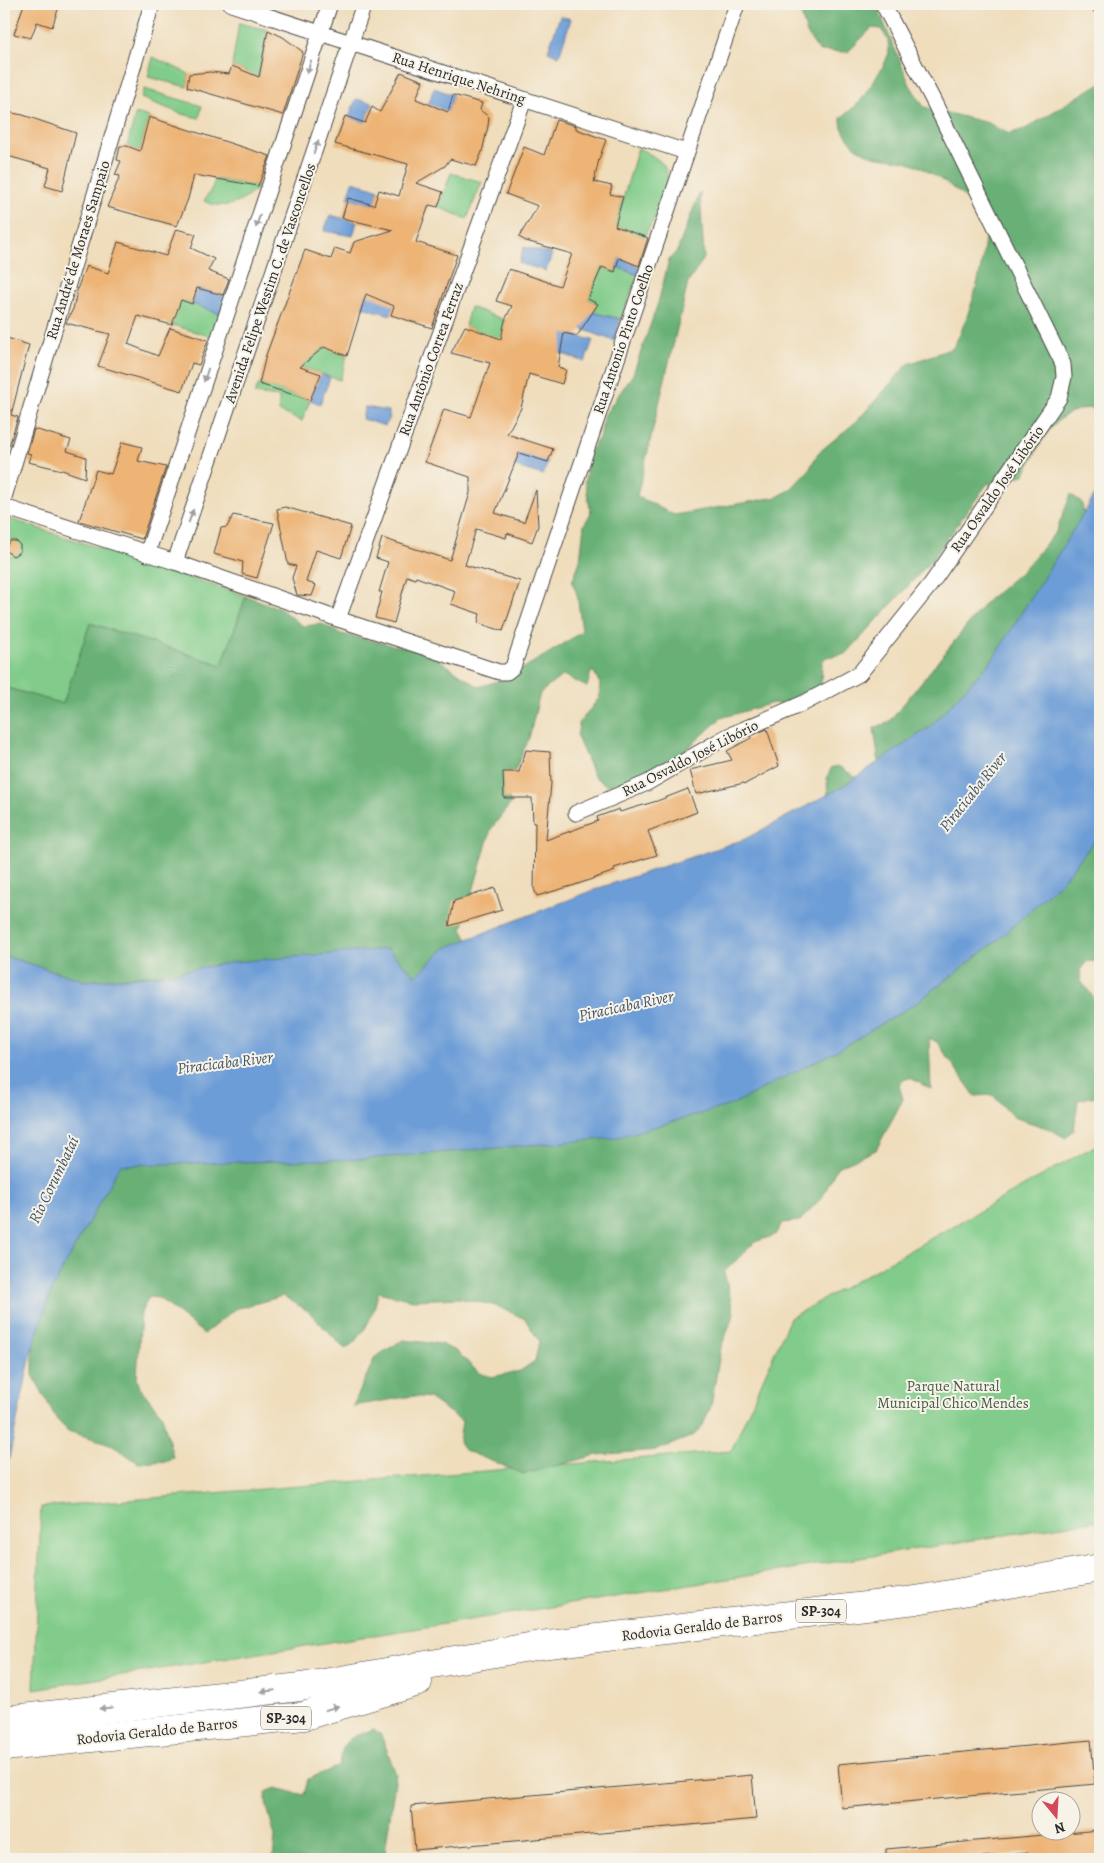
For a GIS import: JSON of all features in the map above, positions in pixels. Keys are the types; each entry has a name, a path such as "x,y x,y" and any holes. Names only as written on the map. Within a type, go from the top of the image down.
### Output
{"highway":[{"name":"Rodovia Geraldo de Barros","path":"12,1719 301,1687 540,1646 916,1600 1100,1568"},
{"name":"Rodovia Geraldo de Barros","path":"14,1746 304,1716 540,1646"}],"street":[{"name":"Rua André de Moraes Sampaio","path":"4,496 152,4"},
{"name":"Rua Henrique Nehring","path":"231,4 686,152"},
{"name":"Avenida Felipe Westim C. de Vasconcellos","path":"147,554 330,4"},
{"name":"Avenida Felipe Westim C. de Vasconcellos","path":"175,562 364,4"},
{"name":"Rua Antonio Pinto Coelho","path":"338,619 499,672 507,672 513,667 686,152 738,4"},
{"name":"Rua Osvaldo José Libório","path":"576,813 647,783 726,737 804,703 859,674 931,584 1059,398 1064,377 1063,364 934,102 883,4"},
{"name":"Rua Antônio Correa Ferraz","path":"338,619 524,100"},
{"path":"4,507 175,562 338,619"}],"path":[{"path":"1092,11 1100,8"}],"green space":[{"path":"798,4 876,4 910,85 924,107 988,123 1009,134 1027,128 1100,83 1100,418 1091,408 1077,410 1066,415 1057,422 1042,441 1024,475 987,484 932,560 846,654 826,657 822,662 821,689 788,706 773,703 721,718 674,761 620,785 606,785 594,776 577,737 579,723 599,698 600,684 594,672 591,672 587,687 563,675 540,693 529,738 505,793 511,803 491,829 462,929 468,940 445,948 416,976 387,949 241,962 170,973 86,981 4,956 4,687 63,704 90,623 222,665 246,596 279,608 303,626 322,624 341,634 429,653 479,687 509,677 582,631 577,594 572,582 580,561 584,525 591,513 585,482 589,452 601,435 603,417 633,374 658,303 669,260 677,251 700,192 704,258 688,283 637,496 674,515 777,497 790,490 809,470 818,453 857,421 908,364 953,348 970,308 982,264 985,220 964,196 932,174 905,161 879,157 863,152 849,139 841,124 841,118 860,102 884,65 889,53 888,40 881,29 872,28 848,52 819,51 807,34"},
{"path":"239,23 268,30 257,85 247,72 232,66"},
{"path":"153,57 189,74 187,87 148,77"},
{"path":"144,89 202,106 199,118 182,114 141,98"},
{"path":"136,113 149,117 140,151 127,146"},
{"path":"638,148 659,160 664,166 667,175 666,193 644,237 615,226"},
{"path":"451,173 482,182 467,219 438,207"},
{"path":"215,179 258,186 247,197 234,204 211,204 204,201"},
{"path":"602,267 615,272 617,267 638,275 621,319 594,313 597,303 588,299"},
{"path":"181,300 226,316 219,339 169,324 175,305"},
{"path":"470,307 505,320 502,340 465,326"},
{"path":"324,347 347,356 340,380 300,367 310,354 316,354"},
{"path":"259,384 310,400 302,421 279,412 279,397 254,394"},
{"path":"1071,494 1082,503 1088,543 1066,576 1057,604 1043,626 1035,653 998,680 969,727 955,743 845,826 814,836 800,832 828,803 827,777 832,767 840,767 863,782 873,779 880,770 874,728 889,722 986,602 1022,571 1056,532"},
{"path":"4,517 246,596 222,665 90,623 63,704 4,687"},
{"path":"1100,817 1100,962 1087,961 1080,970 1081,981 1100,1006 1100,1095 1078,1100 1074,1130 1066,1138 1047,1128 1013,1117 993,1095 975,1096 937,1042 929,1038 931,1089 910,1078 902,1080 899,1086 903,1099 876,1150 837,1167 823,1196 800,1221 782,1223 775,1235 755,1242 724,1272 734,1314 721,1347 711,1406 703,1425 693,1436 657,1450 597,1455 524,1474 464,1450 459,1442 462,1421 429,1398 412,1396 353,1406 375,1357 403,1340 441,1344 457,1352 479,1373 492,1377 520,1371 535,1361 539,1341 525,1319 497,1306 459,1298 413,1300 378,1292 368,1324 358,1338 345,1349 308,1311 283,1296 235,1309 204,1334 159,1298 149,1297 141,1312 137,1378 140,1388 162,1415 173,1457 169,1461 138,1463 113,1445 68,1431 57,1420 33,1375 33,1306 117,1160"},
{"name":"Parque Natural Municipal Chico Mendes","path":"1100,1143 1100,1520 34,1689 41,1507 731,1451 790,1318"},
{"path":"374,1729 381,1735 396,1774 384,1859 273,1859 275,1836 266,1803 266,1792 276,1788 304,1795 308,1779 339,1766 342,1749 348,1740"}],"water":[{"path":"560,16 571,19 559,56 548,51"},
{"path":"434,88 453,95 440,141 418,135"},
{"path":"356,99 373,103 365,123 349,117"},
{"path":"353,181 379,190 374,205 348,198"},
{"path":"330,215 357,222 353,236 324,231"},
{"path":"524,247 552,254 546,271 519,263"},
{"path":"619,258 641,267 638,275 617,267"},
{"path":"197,288 231,297 226,316 192,304"},
{"path":"366,294 395,304 391,315 362,307"},
{"path":"587,311 621,319 614,341 582,329"},
{"path":"563,333 593,340 585,362 560,353"},
{"path":"321,374 330,378 320,404 310,400"},
{"path":"365,407 388,411 390,418 385,426 362,419"},
{"path":"518,452 548,462 543,475 513,466"},
{"path":"1100,487 1100,834 1063,880 999,939 915,1004 838,1050 731,1105 615,1138 365,1159 120,1165 52,1289 32,1350 4,1482 4,956 86,981 159,975 234,962 387,949 416,976 445,948 599,888 745,839 840,788 930,727 992,660"}],"building":[{"path":"24,4 60,4 52,27 37,22 31,38 14,34"},
{"path":"268,30 283,37 303,52 283,115 187,87 189,74 210,72 229,74 232,66 259,77"},
{"path":"401,72 423,81 416,99 448,112 453,95 482,103 480,110 489,117 482,152 476,166 450,159 445,166 416,183 443,192 438,207 429,205 416,242 457,255 432,328 391,315 394,306 366,294 347,356 324,347 300,367 321,374 310,400 259,384 266,355 305,250 331,259 335,248 350,253 354,242 393,230 342,218 348,198 374,205 379,190 399,196 408,164 335,144 345,116 365,123 372,107 380,112"},
{"path":"7,112 23,115 76,133 62,191 45,186 50,168 4,155 4,124"},
{"path":"149,117 270,156 258,186 194,175 188,199 177,226 107,207 120,176 115,175 121,161 117,160 120,146 127,146 140,151"},
{"path":"556,120 576,126 576,129 606,140 599,159 594,182 612,186 610,194 623,197 615,226 648,238 639,266 619,258 615,272 602,267 588,299 598,304 577,336 564,333 558,367 566,370 562,384 529,374 521,408 507,434 553,449 548,462 519,453 495,513 524,522 536,490 538,526 532,542 507,533 506,538 476,529 465,565 520,581 503,631 478,623 480,614 451,604 455,591 416,577 415,579 407,576 394,623 375,618 382,592 379,592 388,562 376,558 382,538 450,560 470,493 470,477 425,462 444,409 471,417 490,363 451,353 465,326 501,339 505,320 512,306 496,301 509,269 560,286 572,254 526,241 519,237 538,206 506,194 524,147 544,155"},
{"path":"176,229 196,234 191,248 214,259 208,271 229,279 223,295 197,288 192,304 181,300 172,325 138,316 128,344 158,356 170,328 208,340 199,365 192,363 182,391 98,366 110,334 66,323 73,309 78,287 86,266 108,273 118,242 166,256"},
{"path":"4,337 29,345 11,415 18,417 9,446 4,444"},
{"path":"34,429 71,440 67,451 86,457 85,478 28,462 31,454 27,453"},
{"path":"122,442 142,447 138,461 166,467 142,539 79,521 96,470 111,474"},
{"path":"285,507 351,526 341,558 316,550 306,582 316,585 312,596 297,595 292,578 296,566 288,564 277,509"},
{"path":"233,515 274,523 257,578 242,574 243,562 214,554 221,528 227,527"},
{"path":"10,541 16,541 20,545 20,552 13,556 6,551"},
{"path":"767,729 779,766 745,784 696,794 690,770 732,760 727,751 751,738 751,736"},
{"path":"526,750 550,752 551,783 546,840 598,821 597,817 619,809 620,812 688,789 697,812 648,831 657,855 614,868 615,871 575,885 537,896 534,889 535,823 533,823 532,798 504,798 503,772 519,772"},
{"path":"495,888 502,910 449,926 454,901"},
{"path":"1091,1740 1095,1784 842,1808 838,1764"},
{"path":"752,1775 756,1819 415,1850 411,1806"},
{"path":"1100,1830 1100,1859 1028,1859 1028,1853 982,1857 982,1859 886,1859 886,1849 1032,1836 1032,1840 1082,1840 1082,1832"}],"water label":[{"name":"Piracicaba River","path":"973,792"},
{"name":"Piracicaba River","path":"626,1006"},
{"name":"Piracicaba River","path":"225,1063"},
{"name":"Rio Corumbataí","path":"54,1180"}]}
